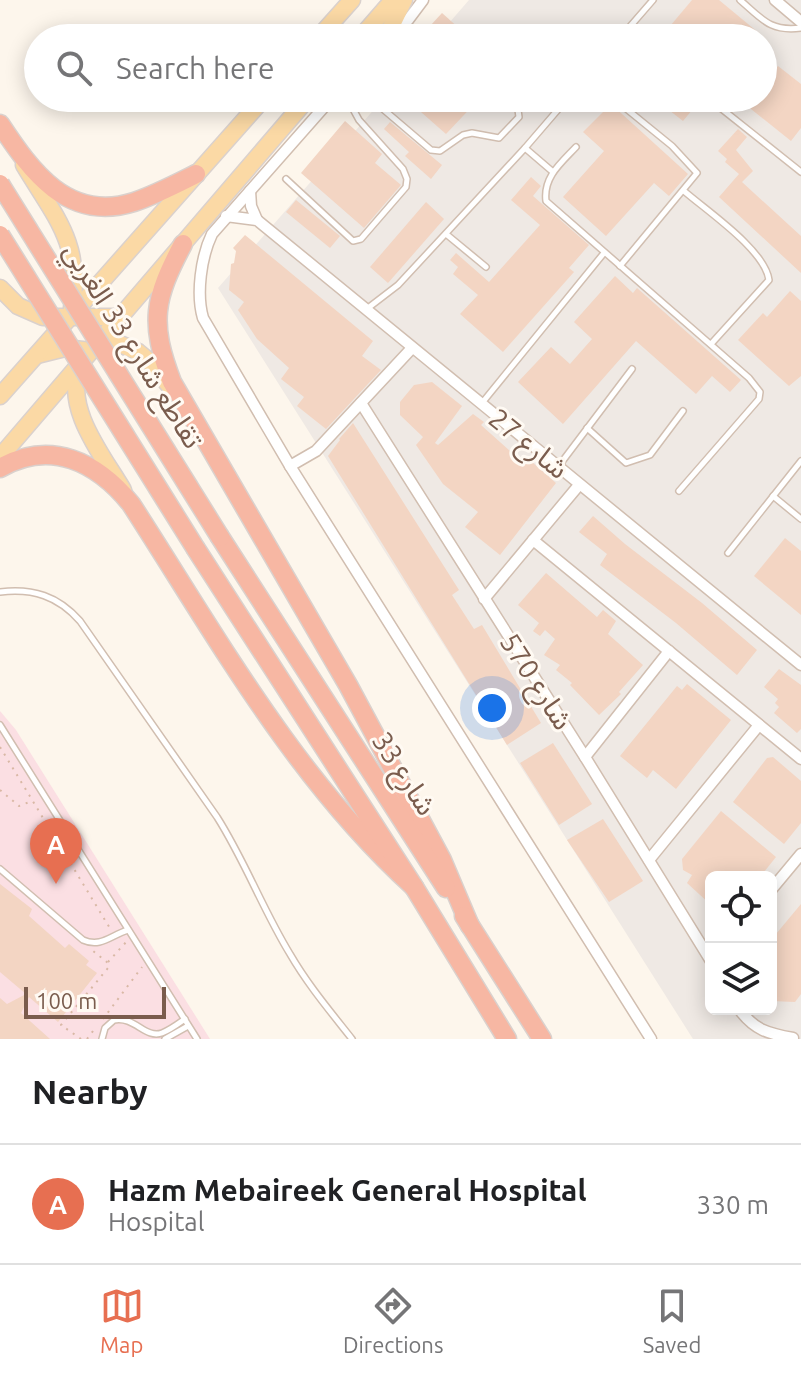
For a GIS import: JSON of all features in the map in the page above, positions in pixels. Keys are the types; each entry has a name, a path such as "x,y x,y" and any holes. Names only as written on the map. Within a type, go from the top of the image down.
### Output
{"highway":[{"path":"1,126 50,188 76,202 105,207 134,202 196,174"},
{"name":"تقاطع شارع 33 الغربي","path":"0,184 220,537"},
{"name":"تقاطع شارع 33 الغربي","path":"0,235 196,549"},
{"path":"183,244 165,278 157,313 159,342 178,397 348,685 442,860 470,926"},
{"path":"0,468 29,455 64,457 86,465 107,478 131,504 299,761 352,826 414,887"},
{"name":"شارع 33","path":"220,537 542,1039"},
{"name":"شارع 33","path":"196,549 414,887 507,1039"}],"main road":[{"path":"331,24 352,0"},
{"path":"372,24 393,0"},
{"path":"392,24 404,0"},
{"path":"69,377 65,348 89,295 251,112"},
{"path":"0,457 296,112"},
{"path":"1,126 71,248 78,317 91,351"},
{"path":"0,288 18,306 34,315 52,319 120,317"},
{"path":"0,396 35,355 78,317"},
{"path":"35,355 65,348 91,351 111,342 131,348 150,362 178,397"},
{"path":"91,351 76,376 81,415 131,504"}],"street":[{"path":"403,24 423,0"},
{"path":"775,0 801,22"},
{"path":"320,112 226,216 207,245 200,298 205,324 290,466 651,1039"},
{"path":"250,191 251,206 257,220"},
{"path":"226,216 257,220"},
{"name":"شارع 27","path":"257,220 801,665"},
{"path":"290,466 316,451 412,348"},
{"name":"شارع 570","path":"361,403 705,951"},
{"path":"484,599 579,485"},
{"path":"533,540 801,759"},
{"path":"585,757 669,651"},
{"path":"649,860 759,725"},
{"path":"777,883 801,854"},
{"path":"744,1015 760,1031 793,1038 801,1029"}],"lane":[{"path":"632,24 653,0"},
{"path":"740,0 768,24"},
{"path":"777,28 801,28"},
{"path":"286,179 345,236 353,241 361,239 406,187 407,179 403,169 355,112"},
{"path":"386,112 431,150 440,151 463,135 472,133 499,138 519,117 518,112"},
{"path":"366,309 398,285 556,112"},
{"path":"620,266 697,173 672,146 630,112"},
{"path":"726,112 801,172"},
{"path":"576,147 553,172 545,187 546,201 711,344 760,392 759,399 679,491"},
{"path":"525,148 553,172"},
{"path":"684,191 756,254 768,274 769,280 711,344"},
{"path":"446,234 486,267"},
{"path":"481,404 605,253"},
{"path":"558,467 632,369"},
{"path":"587,428 626,463 650,455 683,411"},
{"path":"728,553 801,461"},
{"path":"773,496 801,519"},
{"path":"0,592 44,594 70,610 80,621 222,825 288,952 312,989 352,1039"},
{"path":"0,725 197,1039"},
{"path":"0,869 83,940 99,943 128,930"},
{"path":"102,1039 105,1028 120,1019 131,1020 148,1033 156,1034 186,1022"},
{"path":"165,1039 186,1022"}],"path":[{"path":"0,747 114,934"},
{"path":"0,790 19,806 33,800"},
{"path":"81,1039 61,1025 132,937"},
{"path":"87,946 108,963"},
{"path":"87,1039 147,961"}],"shaded area":[{"path":"469,0 801,0 801,1039 693,1039 218,288 372,112 777,112 777,24 448,24"},
{"path":"0,711 16,730 210,1039 0,1039"}],"building":[{"path":"692,0 719,0 748,24 672,24"},
{"path":"442,13 454,24 432,24"},
{"path":"777,67 801,84 801,128 791,141 755,112 777,112"},
{"path":"421,112 467,112 446,134"},
{"path":"603,112 620,112 688,174 669,196 654,183 606,236 563,197 604,151 583,132"},
{"path":"672,112 690,112 683,121"},
{"path":"345,121 382,154 375,163 401,185 364,228 301,173"},
{"path":"390,122 442,165 431,179 405,156 409,152 384,129"},
{"path":"738,129 747,137 736,150 753,171 742,182 801,236 801,273 719,197 739,174 718,151"},
{"path":"531,177 541,186 533,196 589,245 569,268 574,272 503,352 460,314 478,295 453,274 458,267 450,260 456,253 489,282 540,225 511,200"},
{"path":"296,200 340,236 330,248 286,212"},
{"path":"426,202 444,219 388,283 370,267"},
{"path":"245,235 373,341 362,356 381,370 326,429 297,406 304,397 281,379 289,368 257,339 238,310 244,302 229,290 231,264 234,263 236,251 233,248"},
{"path":"615,276 633,293 637,288 741,380 730,392 712,376 696,394 636,341 563,424 518,382 551,347 570,364 592,339 574,322"},
{"path":"790,291 801,301 801,376 789,386 738,340 763,313 767,317"},
{"path":"432,382 462,406 435,443 438,445 473,414 520,460 524,455 556,483 500,555 465,527 478,512 443,484 416,445 423,437 400,415 400,402 414,385"},
{"path":"353,423 459,590 452,595 474,629 482,625 541,723 507,745 328,456"},
{"path":"593,516 757,650 737,675 600,565 607,554 579,532"},
{"path":"785,538 801,551 801,615 754,576"},
{"path":"546,573 597,617 603,610 616,621 608,634 643,665 619,692 621,694 599,715 570,685 572,683 556,670 560,665 544,655 555,639 545,630 540,636 533,631 539,623 518,605"},
{"path":"779,669 801,685 801,729 797,733 774,713 779,707 775,703 778,699 764,687"},
{"path":"687,684 731,720 676,789 653,770 647,778 620,756 677,686 682,690"},
{"path":"553,743 592,804 559,825 520,763"},
{"path":"773,757 801,781 801,823 784,844 733,802 767,758"},
{"path":"721,811 776,857 765,871 705,871 705,900 687,883 692,875 683,870 682,859"},
{"path":"603,819 643,881 609,902 567,840"},
{"path":"0,884 32,909 29,916 65,948 69,944 89,961 86,965 97,973 58,1022 29,997 21,1013 50,1039 0,1039 0,998 7,1004 26,994 0,972"},
{"path":"801,904 801,994 795,1002 777,1001 777,933"}],"place":[{"name":"Hazm Mebaireek General Hospital","path":"56,884"}]}
